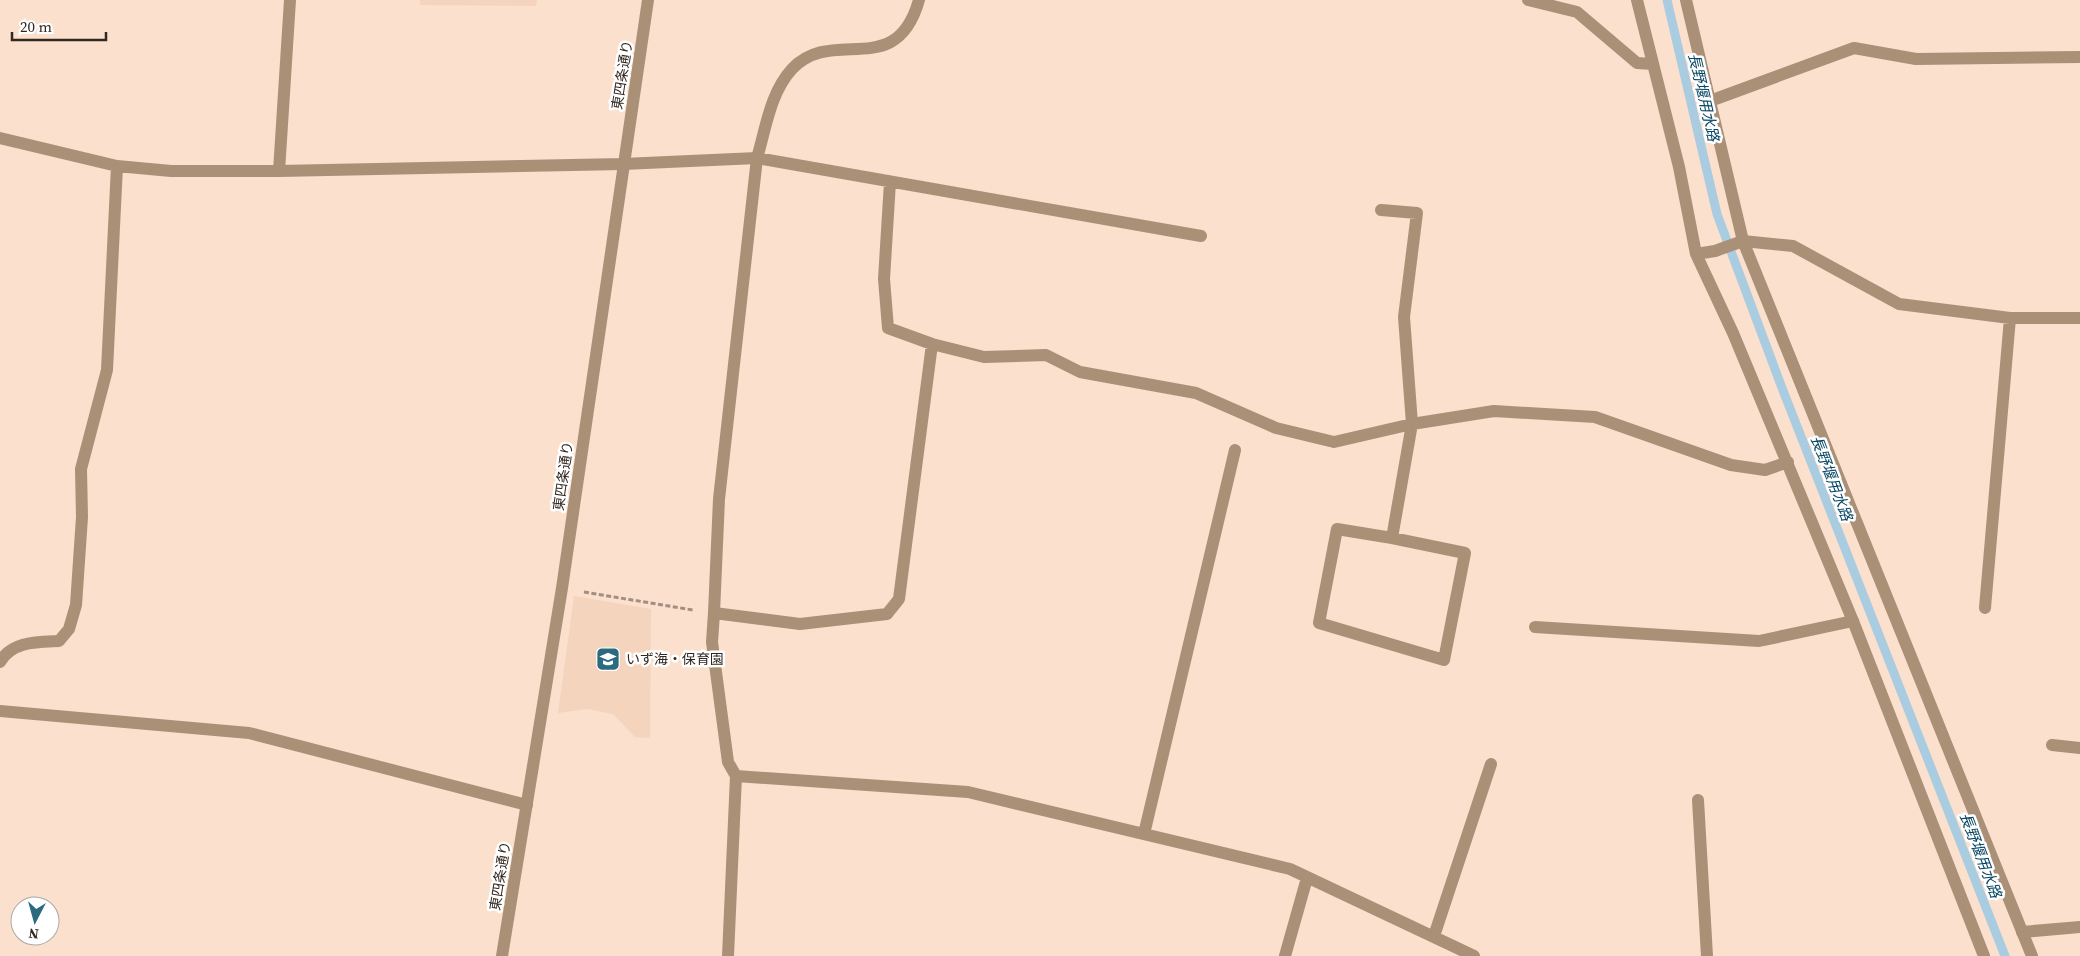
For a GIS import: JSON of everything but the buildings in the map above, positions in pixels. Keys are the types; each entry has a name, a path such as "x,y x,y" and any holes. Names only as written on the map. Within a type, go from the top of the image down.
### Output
{"street":[{"path":"279,171 290,0"},
{"name":"東四条通り","path":"502,956 562,588 648,0"},
{"path":"728,956 736,776 728,762 712,642 719,499 757,158 776,93 792,68 819,52 878,48 897,39 914,17 918,0"},
{"path":"1528,0 1578,12 1637,63 1653,64"},
{"path":"1637,0 1679,167 1696,254 1788,462 1853,621 1984,956"},
{"path":"1686,0 1742,241 2032,956"},
{"path":"1710,101 1854,48 1916,59 2080,57"},
{"path":"0,138 117,166 172,170 279,171 623,164 757,158 1201,236"},
{"path":"0,662 6,652 28,643 59,641 69,630 76,605 82,517 81,469 107,370 117,166"},
{"path":"890,182 884,279 888,328 932,344 984,356 1046,355 1080,372 1196,393 1276,428 1334,442 1412,424 1494,411 1595,417 1731,465 1765,470 1788,462"},
{"path":"1381,210 1417,213 1404,317 1412,424 1392,538"},
{"path":"1696,254 1715,251 1742,241 1793,246 1898,304 2010,318 2080,318"},
{"path":"1985,608 2010,318"},
{"path":"714,613 800,624 887,614 899,599 932,344"},
{"path":"1144,834 1235,450"},
{"path":"1337,529 1392,538 1465,553 1444,660 1319,623 1337,529"},
{"path":"1535,627 1759,641 1853,621"},
{"path":"0,711 249,733 527,805"},
{"path":"2052,745 2080,748"},
{"path":"1434,936 1491,764"},
{"path":"736,776 968,792 1290,869 1474,956"},
{"path":"1698,800 1707,956"},
{"path":"1285,956 1307,878"},
{"path":"2022,932 2080,927"}],"path":[{"path":"562,588 714,613"}],"shaded area":[{"path":"420,0 537,0 536,6 420,5"},
{"name":"いず海・保育園","path":"574,596 651,609 650,738 635,737 613,714 587,709 558,713"}],"waterway":[{"name":"長野堰用水路","path":"1667,0 1717,214 1782,388 2005,956"}],"place":[{"name":"いず海・保育園","path":"608,659"}]}
